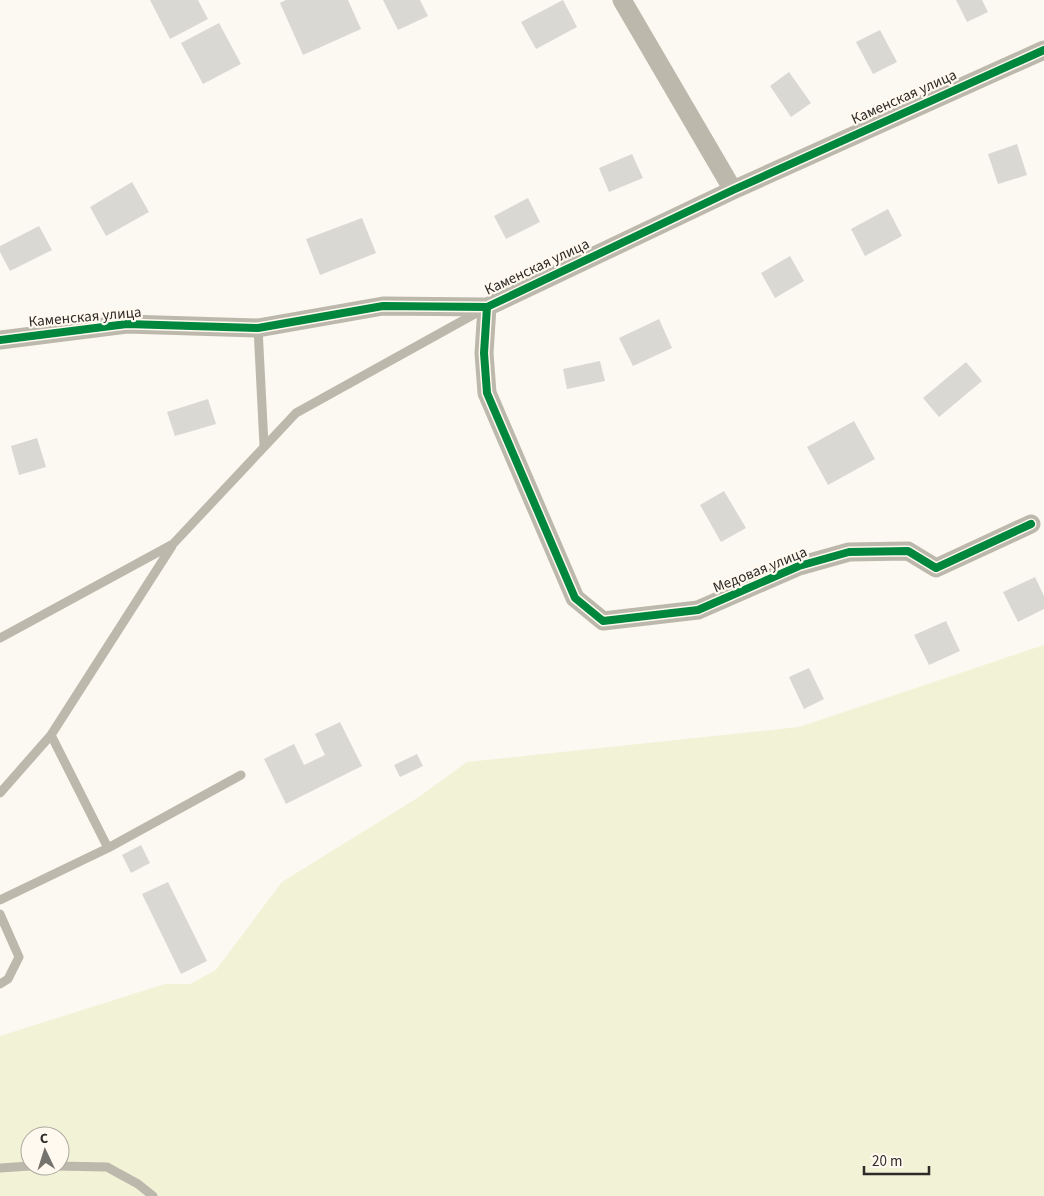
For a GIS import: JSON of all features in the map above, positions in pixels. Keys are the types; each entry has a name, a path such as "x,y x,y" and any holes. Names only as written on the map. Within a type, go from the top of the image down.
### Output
{"street":[{"path":"622,0 733,190"},
{"name":"Каменская улица","path":"0,340 128,324 258,328 383,306 487,307 733,190 1044,50"},
{"name":"Медовая улица","path":"487,307 484,354 488,393 575,598 603,621 698,610 799,566 848,552 908,552 936,568 1031,524"}],"lane":[{"path":"0,794 51,735 173,544 296,413 487,307"},
{"path":"258,328 264,445"},
{"path":"0,638 173,544"},
{"path":"51,735 108,848"},
{"path":"0,900 108,848 242,774"},
{"path":"0,914 19,958 8,979 0,984"},
{"path":"70,1166 107,1167 138,1184 153,1196"},
{"path":"0,1168 20,1167"}],"green space":[{"path":"1044,645 1044,1196 0,1196 0,1036 165,984 190,984 216,970 282,882 419,797 467,762 799,727"}],"building":[{"path":"150,0 198,0 208,19 170,39"},
{"path":"286,0 348,0 361,29 303,55 280,3"},
{"path":"383,0 420,0 428,16 398,30"},
{"path":"563,0 577,27 536,49 521,22"},
{"path":"956,0 982,0 988,12 967,22"},
{"path":"219,23 241,64 203,84 181,43"},
{"path":"880,30 897,62 873,74 856,42"},
{"path":"789,72 811,103 791,117 770,86"},
{"path":"1017,144 1027,175 998,184 988,154"},
{"path":"632,154 643,178 609,192 599,168"},
{"path":"132,182 149,212 106,236 90,207"},
{"path":"528,198 540,222 506,239 494,216"},
{"path":"888,209 902,236 865,256 851,229"},
{"path":"362,218 376,253 320,275 306,239"},
{"path":"39,226 52,250 10,271 0,252 0,246"},
{"path":"790,256 804,281 775,298 761,273"},
{"path":"659,319 672,348 633,366 619,338"},
{"path":"600,361 605,381 567,389 563,369"},
{"path":"966,362 982,381 939,417 923,398"},
{"path":"208,399 216,424 175,436 167,412"},
{"path":"854,421 875,459 828,485 807,447"},
{"path":"37,438 46,467 19,475 11,446"},
{"path":"724,491 746,528 721,542 700,505"},
{"path":"1035,577 1044,596 1044,609 1018,622 1003,592"},
{"path":"946,621 960,651 929,665 914,635"},
{"path":"809,668 824,699 804,709 789,677"},
{"path":"340,722 362,766 286,804 264,759 294,744 304,765 325,755 315,734"},
{"path":"417,754 423,766 400,777 394,765"},
{"path":"141,845 150,863 131,873 122,855"},
{"path":"168,882 207,961 181,974 142,894"}],"cycle path":[{"path":"0,340 127,324 258,328 383,306 487,307 733,190 1044,50"},
{"path":"487,307 484,353 487,393 575,598 603,621 698,610 799,566 849,552 908,551 936,568 1031,524"}]}
